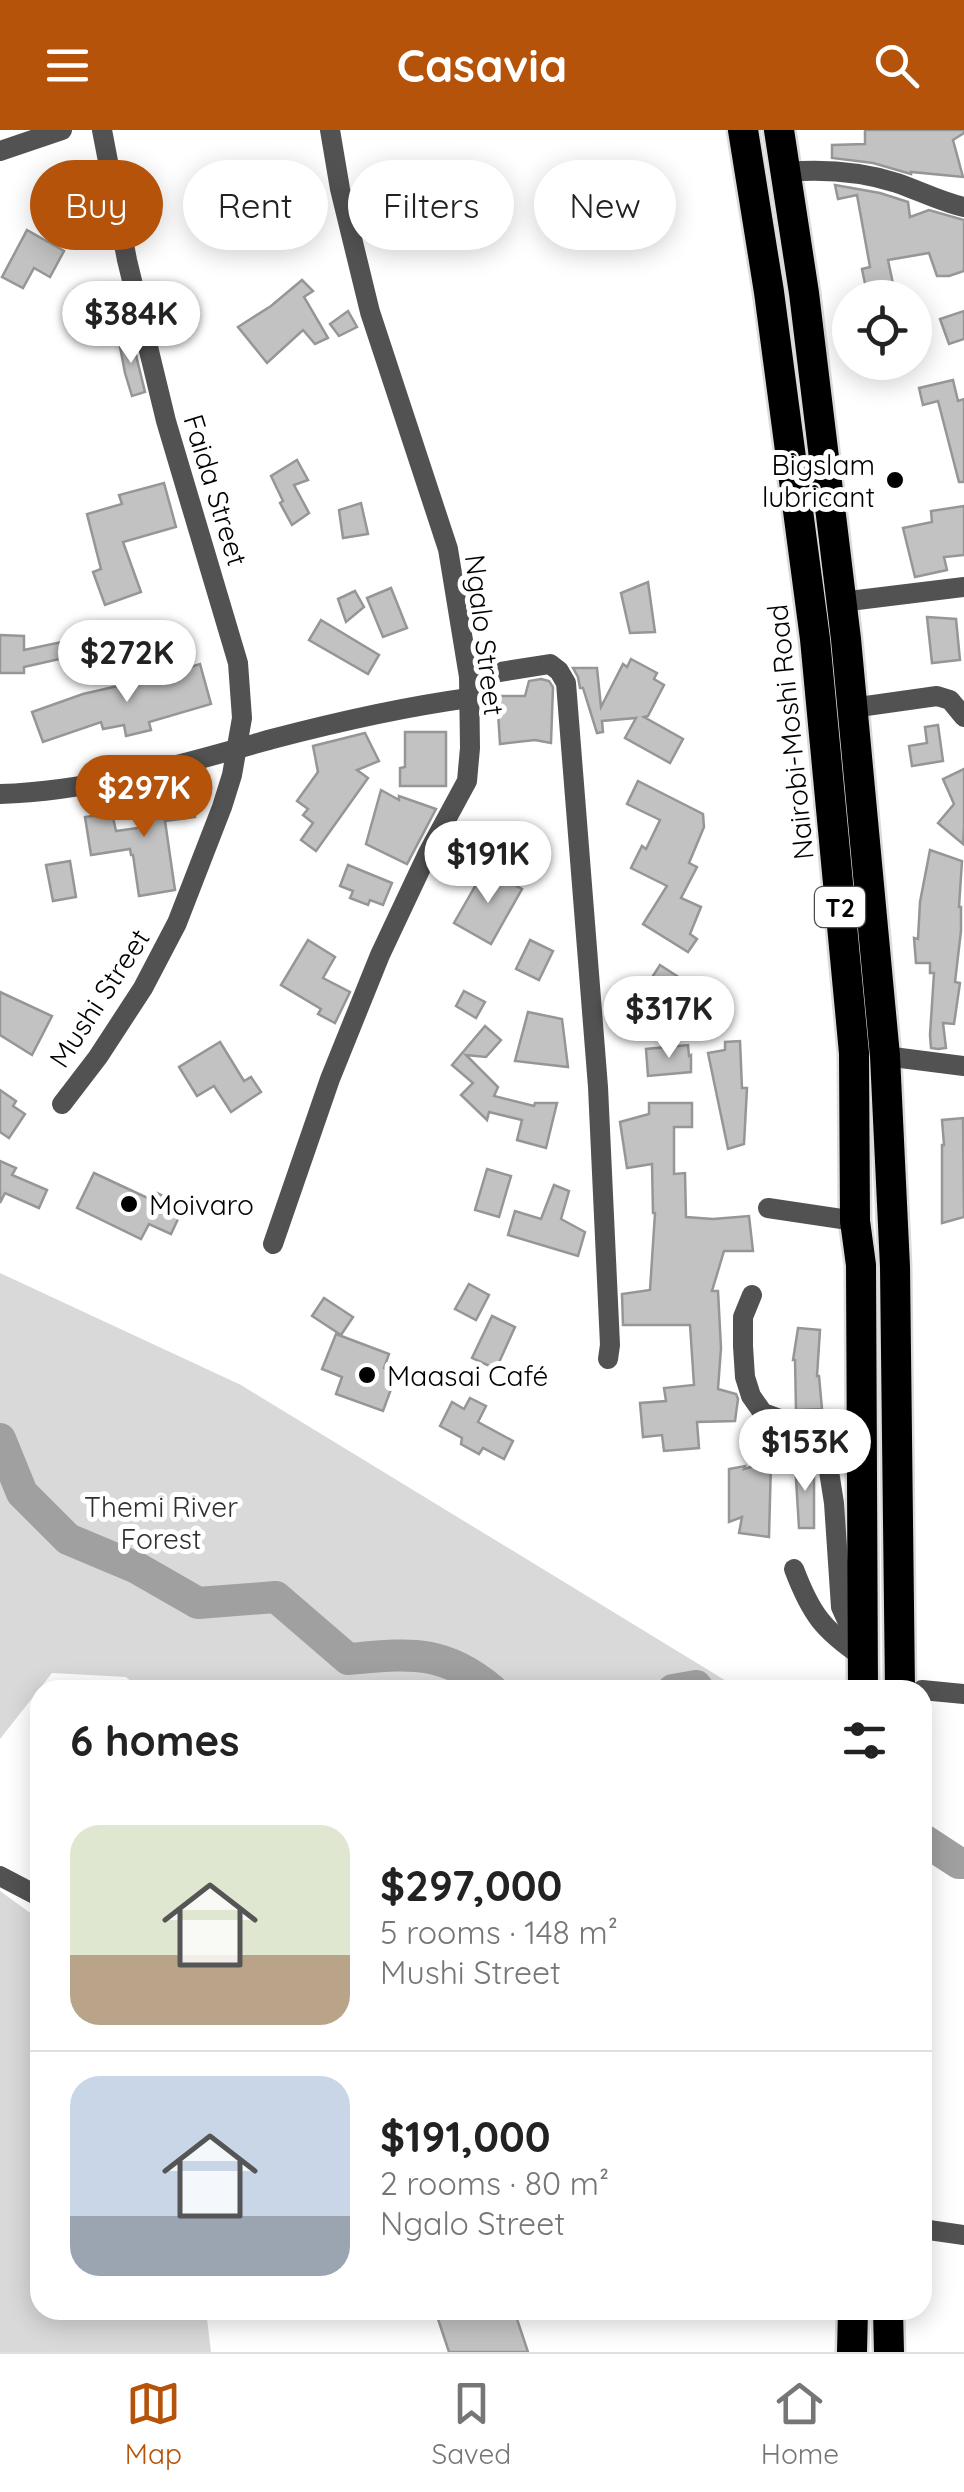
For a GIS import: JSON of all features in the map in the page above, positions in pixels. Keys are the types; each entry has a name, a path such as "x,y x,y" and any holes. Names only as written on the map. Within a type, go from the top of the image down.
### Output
{"highway":[{"name":"Nairobi-Moshi Road","path":"744,130 815,639 854,1053 855,1221 862,1265 863,1680"},
{"name":"T2","path":"780,130 841,602 885,1056 911,1680"},
{"path":"852,2352 853,2320"},
{"path":"888,2320 889,2352"}],"street":[{"path":"0,151 62,130"},
{"name":"Faida Street","path":"102,130 127,260 166,422 238,663 242,718 237,749"},
{"name":"Ngalo Street","path":"273,1244 330,1078 380,955 466,781 470,748 469,688 448,549 370,312 330,130"},
{"path":"788,172 823,171 872,178 964,207"},
{"path":"841,602 964,587"},
{"path":"0,794 114,780 417,705 550,664 559,671 566,683 598,1087 608,1359"},
{"path":"852,708 936,696 950,700 964,717"},
{"name":"Mushi Street","path":"62,1104 119,1027 162,954 222,807 237,749"},
{"path":"885,1056 964,1066"},
{"path":"768,1208 855,1221"},
{"path":"752,1295 743,1317 745,1377 751,1396 763,1413 808,1429 828,1465 841,1607 863,1652"},
{"path":"794,1569 808,1604 836,1638 863,1652"},
{"path":"932,1692 964,1694"},
{"path":"0,1876 30,1892"},
{"path":"932,2230 964,2234"}],"green space":[{"name":"Themi River Forest","path":"0,1273 241,1385 725,1680 129,1680 52,1673 46,1680 30,1680 30,1701 0,1739"},
{"path":"0,1891 30,1913 30,2320 207,2320 211,2352 0,2352"}],"building":[{"path":"865,130 964,130 953,140 963,177 911,174 873,163 832,158 832,145 865,144"},
{"path":"835,185 908,202 910,217 929,210 964,220 964,271 937,276 929,253 888,260 892,280 864,280 862,269 870,267 857,195 838,199"},
{"path":"27,230 30,250 64,251 50,277 34,268 23,288 2,277"},
{"path":"302,280 313,291 304,297 328,338 315,344 303,330 267,363 238,327"},
{"path":"348,311 357,327 339,336 330,324"},
{"path":"964,311 964,339 949,344 940,319"},
{"path":"127,333 145,392 132,396 118,336"},
{"path":"953,380 958,401 964,399 964,482 959,482 938,401 923,405 919,388"},
{"path":"297,460 308,480 294,485 309,513 292,525 271,476"},
{"path":"164,483 176,527 123,542 141,592 105,605 93,572 101,569 87,514 122,504 119,495"},
{"path":"361,503 368,534 343,538 339,510"},
{"path":"964,506 964,555 944,557 947,570 915,577 903,528 932,522 931,511"},
{"path":"648,582 655,632 630,633 621,593"},
{"path":"391,588 407,628 383,637 367,598"},
{"path":"355,591 364,607 346,622 338,599"},
{"path":"927,617 956,619 960,660 932,663"},
{"path":"321,620 379,655 368,674 309,640"},
{"path":"117,631 121,645 24,667 24,673 0,673 0,635 24,636 24,650"},
{"path":"631,659 657,673 654,679 664,685 644,717 683,739 670,763 625,738 636,718 602,721 603,732 597,733 573,668 597,668 601,707 623,664 627,667"},
{"path":"200,664 211,704 149,722 151,730 126,736 124,725 103,729 101,722 43,742 32,712 83,694"},
{"path":"541,679 553,687 551,743 535,740 500,744 497,696 525,696 529,681"},
{"path":"938,725 943,761 912,766 909,746 927,743 925,727"},
{"path":"405,732 446,732 446,786 400,786 400,768 405,767"},
{"path":"365,733 379,761 357,770 368,778 316,851 301,840 313,823 303,815 308,809 297,801 318,772 313,746"},
{"path":"964,769 963,844 938,823 954,804 943,779"},
{"path":"638,781 703,814 704,827 689,863 697,867 681,898 701,907 690,934 697,939 688,952 643,924 667,886 631,868 642,846 646,849 660,820 627,804"},
{"path":"381,790 399,800 399,796 436,809 407,864 366,844"},
{"path":"192,793 195,817 165,821 175,890 139,896 130,849 91,855 85,817 112,813 116,831 145,827 141,799"},
{"path":"930,850 962,861 961,931 955,982 960,983 954,1024 943,1023 946,1048 938,1049 931,1048 930,1035 934,973 930,973 930,963 916,963 914,938 918,939"},
{"path":"70,861 76,897 53,901 46,865"},
{"path":"348,865 392,883 383,905 370,900 368,905 350,898 353,891 340,886"},
{"path":"485,869 522,889 491,944 454,923"},
{"path":"308,940 335,957 323,978 350,992 335,1023 318,1014 321,1009 281,985"},
{"path":"530,940 553,951 539,980 516,969"},
{"path":"660,965 709,997 703,1007 684,1009 670,1000 664,1008 642,993"},
{"path":"464,991 485,1002 476,1018 456,1006"},
{"path":"0,992 52,1016 32,1055 0,1035"},
{"path":"528,1012 562,1019 568,1067 515,1061"},
{"path":"485,1026 501,1040 486,1057 466,1055 498,1087 494,1096 534,1106 557,1103 546,1148 517,1140 522,1120 489,1112 487,1120 461,1095 473,1083 452,1065"},
{"path":"740,1041 742,1088 747,1088 744,1144 728,1149 708,1053 725,1050 725,1042"},
{"path":"220,1042 244,1081 251,1077 261,1092 231,1112 214,1086 197,1096 179,1067"},
{"path":"688,1045 691,1072 648,1076 646,1049"},
{"path":"0,1090 16,1101 13,1106 25,1114 9,1138 0,1132"},
{"path":"649,1103 692,1103 692,1127 674,1127 674,1174 685,1173 686,1217 749,1216 753,1251 724,1251 712,1291 718,1291 718,1389 736,1394 735,1421 697,1422 699,1448 664,1451 662,1435 643,1437 640,1403 666,1401 664,1388 694,1385 690,1325 623,1325 622,1294 650,1290 655,1213 652,1164 627,1168 620,1122 649,1114"},
{"path":"963,1118 964,1217 942,1223 942,1120"},
{"path":"0,1161 16,1168 12,1175 47,1190 39,1208 5,1193 0,1203"},
{"path":"487,1169 511,1176 499,1217 475,1210"},
{"name":"Moivaro","path":"94,1173 154,1201 157,1193 184,1206 171,1234 149,1224 141,1239 77,1208"},
{"path":"554,1185 569,1191 561,1219 585,1232 578,1256 508,1235 515,1211 541,1219"},
{"path":"469,1284 489,1295 476,1320 455,1309"},
{"path":"324,1298 353,1317 341,1335 312,1316"},
{"path":"492,1316 515,1327 496,1369 472,1358"},
{"path":"798,1328 820,1330 817,1376 822,1409 796,1410 793,1360"},
{"name":"Maasai Café","path":"336,1334 389,1354 384,1368 397,1373 383,1411 336,1394 342,1377 322,1369"},
{"path":"470,1398 486,1406 478,1422 513,1441 504,1459 483,1448 479,1454 461,1444 462,1438 440,1426 452,1402 464,1409"},
{"path":"771,1461 769,1537 739,1533 742,1517 729,1522 729,1469"},
{"path":"795,1462 810,1462 814,1469 814,1528 799,1528"},
{"path":"438,2320 517,2320 528,2352 449,2352"}],"waterway":[{"path":"0,1439 22,1493 68,1539 137,1568 198,1603 276,1597 348,1659 424,1657 457,1667 479,1680"},
{"path":"932,1845 964,1863"}],"place":[{"name":"Bigslam lubricant","path":"895,480"},
{"name":"Moivaro","path":"129,1204"},
{"name":"Maasai Café","path":"367,1375"}]}
